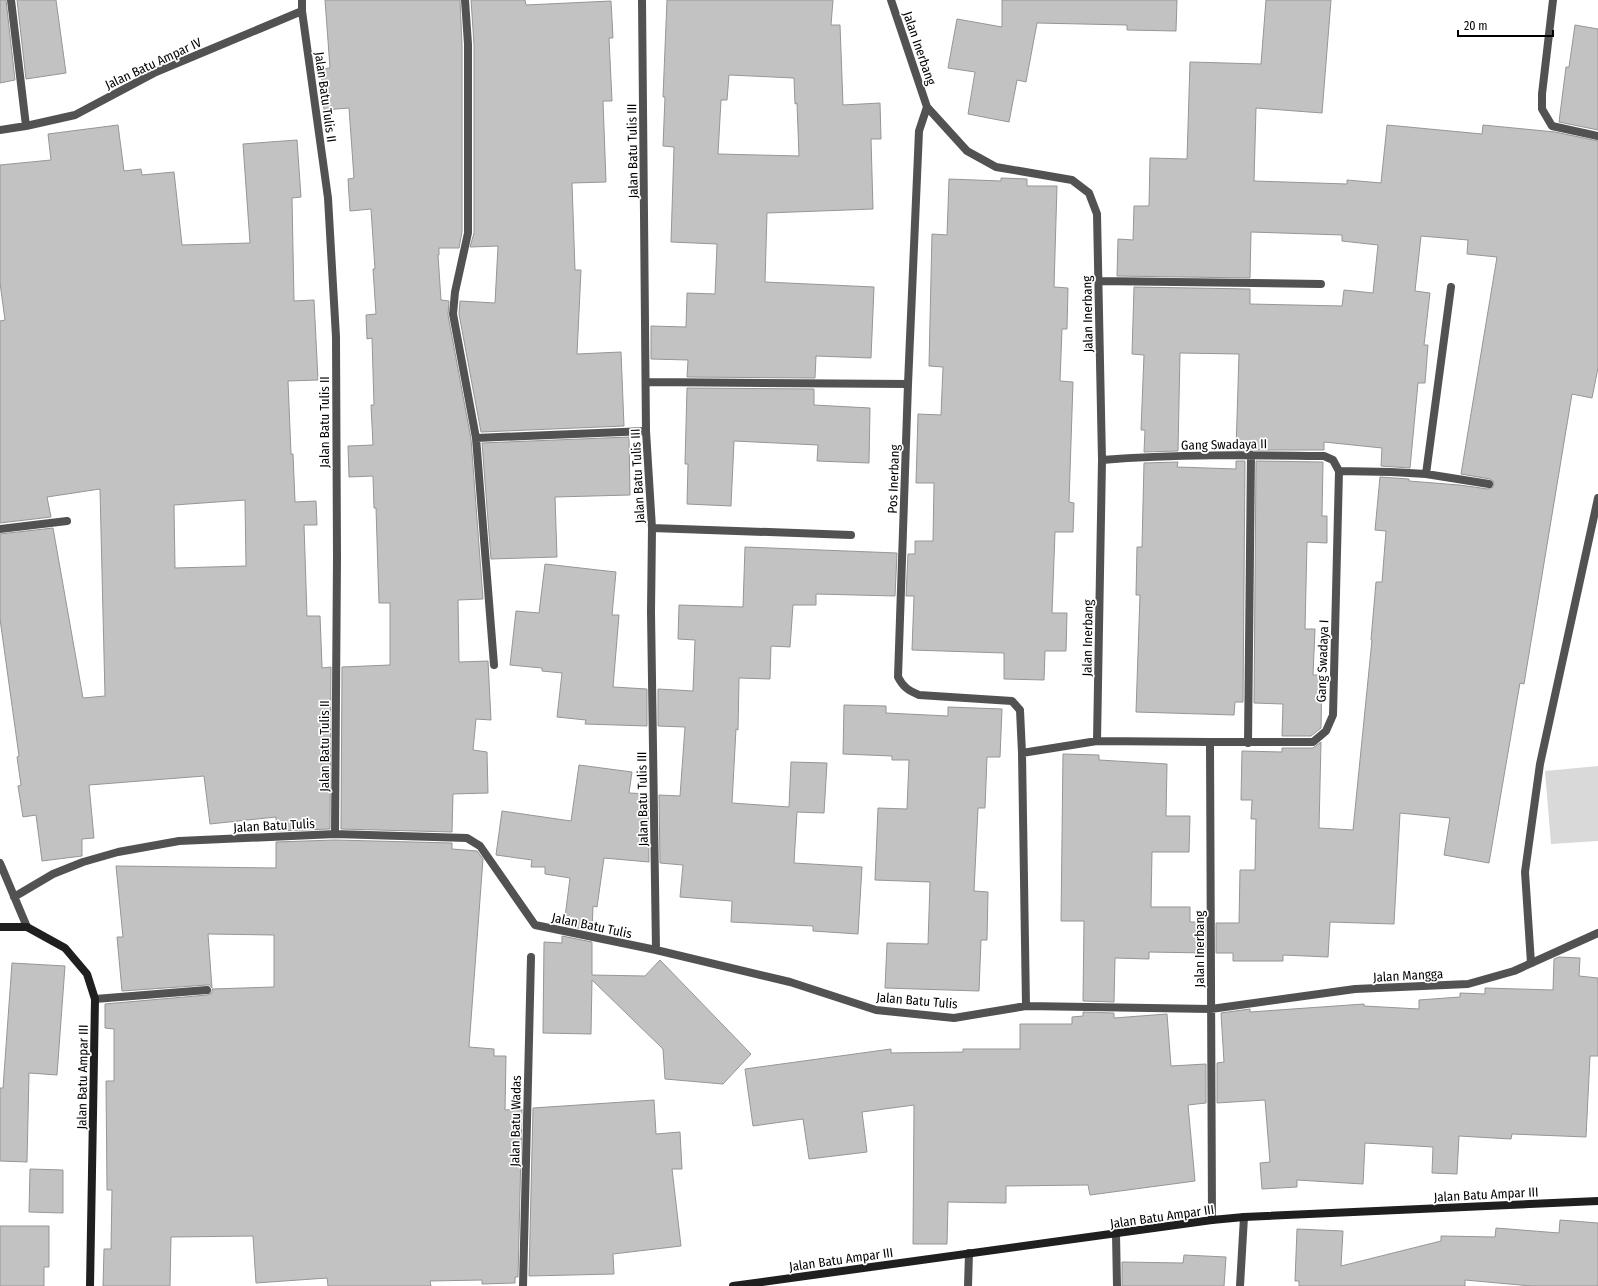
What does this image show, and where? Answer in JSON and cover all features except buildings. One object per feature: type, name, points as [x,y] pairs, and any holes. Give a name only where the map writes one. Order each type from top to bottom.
[{"type":"street","points":[[10,0],[26,126]]},
{"type":"street","points":[[302,0],[302,11]]},
{"type":"street","points":[[466,0],[468,44],[468,233],[455,292],[453,314],[476,438],[494,665]]},
{"type":"street","name":"Jalan Batu Tulis III","points":[[642,0],[646,432],[652,528],[656,950]]},
{"type":"street","name":"Jalan Inerbang","points":[[891,0],[927,107],[966,151],[996,166],[1072,180],[1089,193],[1097,214],[1102,460],[1097,741]]},
{"type":"street","points":[[1552,0],[1542,94],[1542,109],[1552,126],[1598,136]]},
{"type":"street","name":"Jalan Batu Ampar IV","points":[[0,130],[75,115],[156,72],[302,11]]},
{"type":"street","name":"Jalan Batu Tulis II","points":[[302,11],[328,198],[336,337],[337,565],[335,834]]},
{"type":"street","name":"Pos Inerbang","points":[[927,107],[919,131],[908,384],[898,677],[902,685],[910,691],[919,694],[1012,701],[1020,710],[1022,753]]},
{"type":"street","points":[[1098,281],[1321,284]]},
{"type":"street","points":[[1426,474],[1451,287]]},
{"type":"street","points":[[646,382],[908,384]]},
{"type":"street","points":[[476,438],[646,432]]},
{"type":"street","points":[[1248,743],[1252,455]]},
{"type":"street","name":"Gang Swadaya II","points":[[1102,460],[1252,455],[1324,456],[1333,460],[1339,471]]},
{"type":"street","points":[[1339,471],[1426,474],[1489,484]]},
{"type":"street","name":"Gang Swadaya I","points":[[1210,742],[1313,742],[1326,731],[1333,715],[1339,471]]},
{"type":"street","points":[[1531,963],[1525,872],[1540,764],[1598,498]]},
{"type":"street","points":[[0,529],[67,521]]},
{"type":"street","points":[[652,528],[851,535]]},
{"type":"street","points":[[1026,1006],[1022,753],[1097,741],[1210,742]]},
{"type":"street","name":"Jalan Inerbang","points":[[1210,742],[1212,1220]]},
{"type":"street","name":"Jalan Batu Tulis","points":[[14,897],[53,874],[82,862],[118,852],[179,841],[335,834],[467,838],[480,846],[534,925],[656,950],[790,982],[876,1010],[954,1018],[1026,1006],[1211,1009]]},
{"type":"street","points":[[0,863],[27,927]]},
{"type":"street","name":"Jalan Batu Ampar III","points":[[0,927],[27,927],[65,948],[87,974],[95,999],[90,1286]]},
{"type":"street","name":"Jalan Mangga","points":[[1211,1009],[1355,989],[1468,984],[1514,971],[1598,933]]},
{"type":"street","name":"Jalan Batu Wadas","points":[[523,1286],[531,957]]},
{"type":"street","points":[[95,999],[207,990]]},
{"type":"street","name":"Jalan Batu Ampar III","points":[[733,1286],[1212,1220],[1244,1217],[1598,1201]]},
{"type":"street","points":[[1240,1286],[1244,1217]]},
{"type":"street","points":[[1116,1234],[1117,1286]]},
{"type":"street","points":[[968,1286],[969,1253]]},
{"type":"shaded area","points":[[1598,766],[1598,841],[1551,844],[1545,771]]}]
